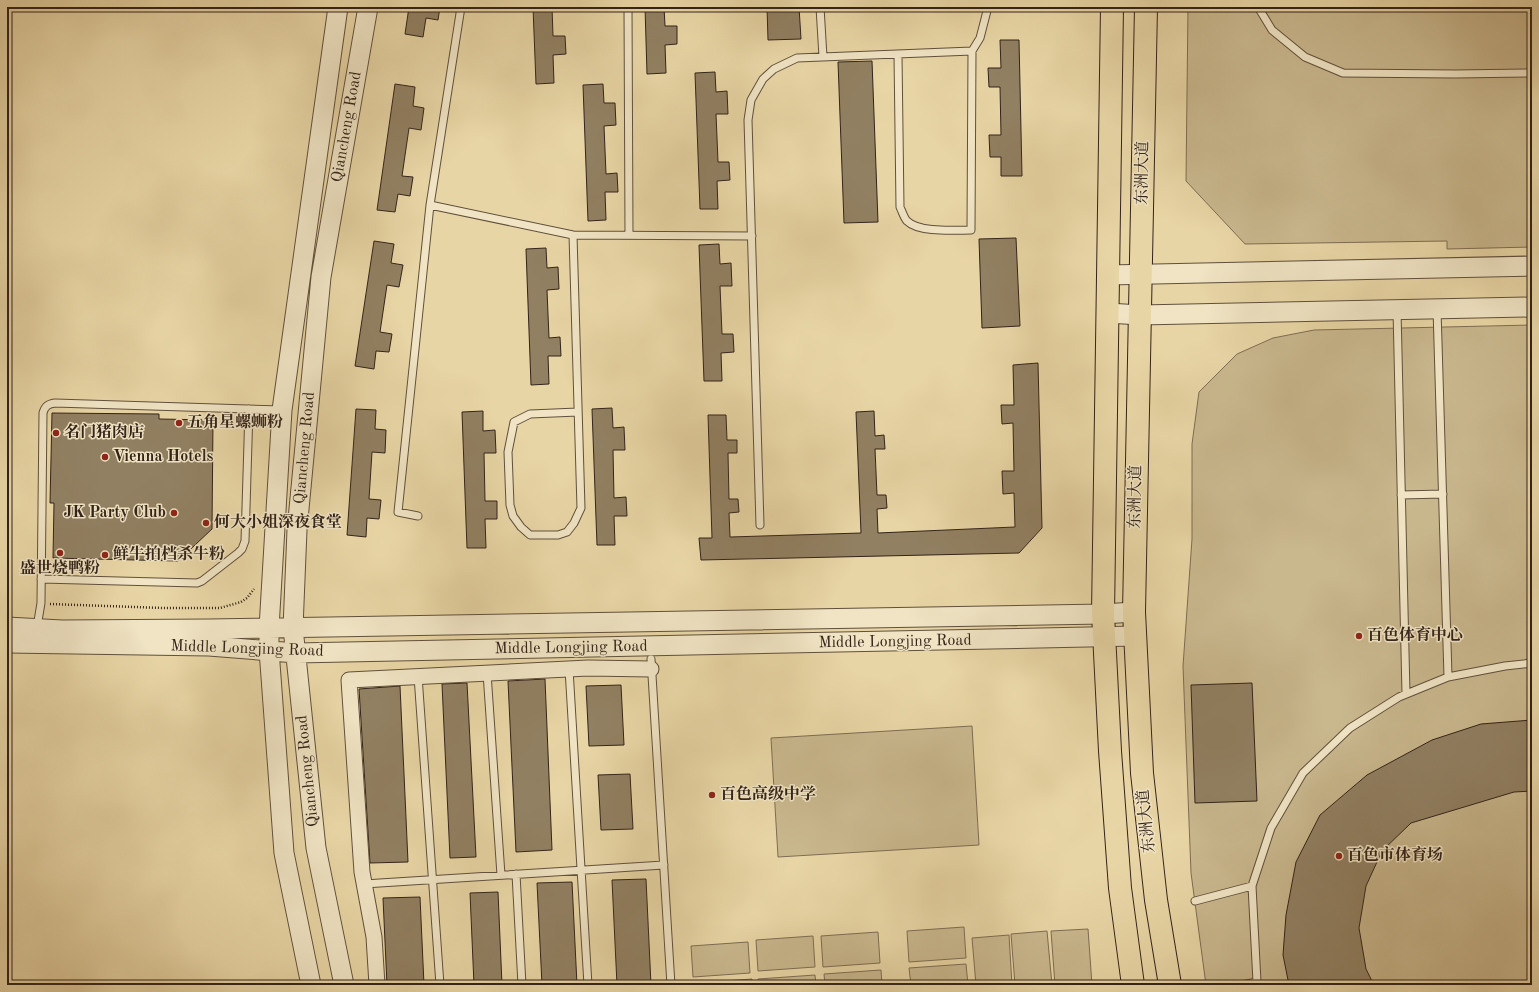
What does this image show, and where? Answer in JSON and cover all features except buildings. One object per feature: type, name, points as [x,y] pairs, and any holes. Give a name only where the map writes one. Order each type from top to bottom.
[{"type":"main road","name":"东洲大道","points":[[1112,7],[1103,614],[1110,752],[1120,888],[1133,985]]},
{"type":"main road","name":"东洲大道","points":[[1146,7],[1134,612],[1142,773],[1156,900],[1170,985]]},
{"type":"street","name":"Qiancheng Road","points":[[311,985],[284,853],[269,650],[269,628],[282,410],[338,7]]},
{"type":"street","name":"Qiancheng Road","points":[[344,985],[316,848],[293,628],[297,530],[321,277],[368,7]]},
{"type":"street","points":[[1108,275],[1532,266]]},
{"type":"street","points":[[1108,313],[1140,314],[1532,307]]},
{"type":"street","name":"Middle Longjing Road","points":[[7,627],[37,630],[293,628],[1103,614],[1134,612]]},
{"type":"street","name":"Middle Longjing Road","points":[[7,642],[209,646],[296,653],[1136,636]]},
{"type":"street","points":[[378,985],[374,937],[364,884],[349,680],[651,664]]},
{"type":"lane","points":[[418,516],[398,512],[430,205],[461,7]]},
{"type":"lane","points":[[628,7],[629,235]]},
{"type":"lane","points":[[820,7],[823,57]]},
{"type":"lane","points":[[898,55],[900,207],[907,221],[918,227],[971,230],[972,51],[980,38],[988,7]]},
{"type":"lane","points":[[1258,7],[1272,30],[1305,57],[1343,73],[1532,73]]},
{"type":"lane","points":[[760,525],[748,120],[751,100],[763,79],[774,68],[797,58],[972,51]]},
{"type":"lane","points":[[430,205],[573,235],[752,236]]},
{"type":"lane","points":[[573,235],[581,508],[574,523],[567,532],[558,535],[530,535],[521,528],[513,516],[510,505],[508,452],[514,422],[530,414],[578,412]]},
{"type":"lane","points":[[1437,308],[1448,677]]},
{"type":"lane","points":[[1397,309],[1406,694]]},
{"type":"lane","points":[[37,630],[41,603],[43,413],[45,407],[56,402],[282,410]]},
{"type":"lane","points":[[41,579],[197,583],[238,553],[242,549],[245,541],[249,409]]},
{"type":"lane","points":[[1401,495],[1443,494]]},
{"type":"lane","points":[[1241,985],[1258,983],[1252,886],[1271,828],[1303,773],[1350,728],[1399,697],[1448,677],[1505,666],[1532,663]]},
{"type":"lane","points":[[651,664],[671,985]]},
{"type":"lane","points":[[569,669],[588,985]]},
{"type":"lane","points":[[487,673],[501,875]]},
{"type":"lane","points":[[418,676],[440,985]]},
{"type":"lane","points":[[364,884],[664,865]]},
{"type":"lane","points":[[516,874],[522,985]]},
{"type":"lane","points":[[1195,901],[1252,886]]},
{"type":"path","points":[[41,603],[163,608],[220,608],[241,602],[247,598],[255,587]]},
{"type":"shaded area","points":[[1188,7],[1532,7],[1532,247],[1447,249],[1447,241],[1245,244],[1186,181]]},
{"type":"shaded area","name":"百色体育中心","points":[[1532,325],[1532,985],[1206,985],[1191,873],[1183,666],[1192,539],[1192,444],[1199,392],[1237,354],[1273,338],[1314,330]]},
{"type":"shaded area","points":[[972,726],[979,845],[778,857],[771,738]]},
{"type":"shaded area","points":[[964,927],[966,958],[909,962],[907,931]]},
{"type":"shaded area","points":[[1088,929],[1092,985],[1055,985],[1051,931]]},
{"type":"shaded area","points":[[1047,931],[1052,985],[1015,985],[1011,934]]},
{"type":"shaded area","points":[[878,932],[880,963],[823,967],[821,936]]},
{"type":"shaded area","points":[[1009,935],[1012,985],[976,985],[972,938]]},
{"type":"shaded area","points":[[813,936],[815,967],[758,971],[756,940]]},
{"type":"shaded area","points":[[748,942],[750,973],[693,977],[691,946]]},
{"type":"shaded area","points":[[966,964],[968,985],[911,985],[909,968]]},
{"type":"shaded area","points":[[881,970],[882,985],[825,985],[824,974]]},
{"type":"shaded area","points":[[815,975],[816,985],[758,985],[758,979]]},
{"type":"shaded area","points":[[752,979],[752,985],[695,985],[695,983]]},
{"type":"place","name":"五角星螺蛳粉","points":[[179,423]]},
{"type":"place","name":"名门猪肉店","points":[[56,433]]},
{"type":"place","name":"Vienna Hotels","points":[[105,457]]},
{"type":"place","name":"JK Party Club","points":[[174,513]]},
{"type":"place","name":"何大小姐深夜食堂","points":[[206,523]]},
{"type":"place","name":"盛世烧鸭粉","points":[[60,553]]},
{"type":"place","name":"鲜牛拍档杀牛粉","points":[[105,555]]},
{"type":"place","name":"百色体育中心","points":[[1359,636]]},
{"type":"place","name":"百色高级中学","points":[[712,795]]},
{"type":"place","name":"百色市体育场","points":[[1339,856]]}]
